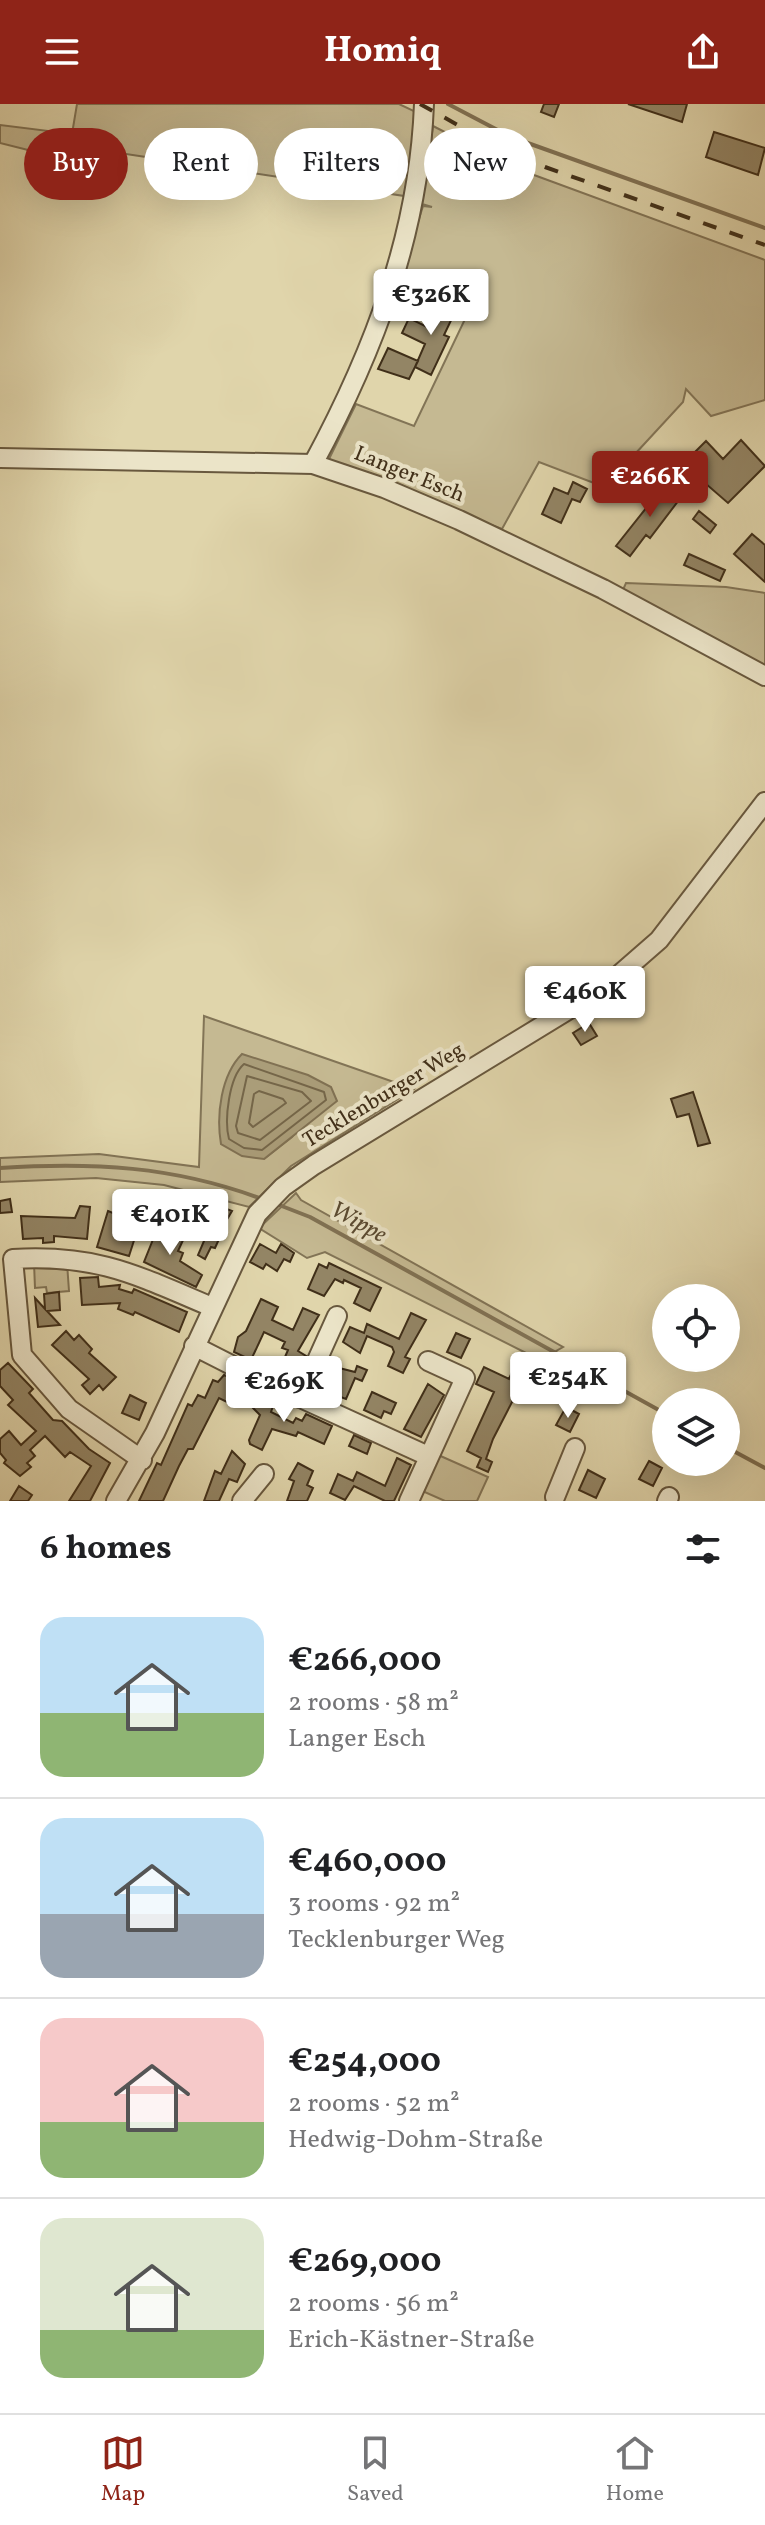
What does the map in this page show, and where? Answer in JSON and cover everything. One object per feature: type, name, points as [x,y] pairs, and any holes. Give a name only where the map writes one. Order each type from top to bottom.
[{"type":"street","points":[[313,464],[374,341],[414,208],[424,104]]},
{"type":"street","name":"Langer Esch","points":[[0,458],[313,464],[384,488],[459,520],[603,589],[765,676]]},
{"type":"street","name":"Tecklenburger Weg","points":[[116,1501],[142,1460],[257,1214],[283,1187],[604,988],[659,940],[765,802]]},
{"type":"street","points":[[142,1460],[69,1409],[22,1355],[13,1259],[54,1257],[97,1262],[212,1307]]},
{"type":"street","points":[[300,1398],[337,1316]]},
{"type":"street","points":[[194,1346],[428,1456]]},
{"type":"street","points":[[409,1501],[465,1378],[428,1361]]},
{"type":"street","points":[[557,1500],[575,1448]]},
{"type":"street","points":[[242,1501],[264,1474]]},
{"type":"shaded area","points":[[77,104],[399,104],[416,112],[411,197],[408,197],[408,128],[274,128],[274,176],[258,174],[258,128],[144,128],[144,157],[128,154],[128,128],[73,128]]},
{"type":"shaded area","points":[[0,125],[24,128],[24,149],[0,143]]},
{"type":"shaded area","points":[[536,176],[765,260],[765,400],[711,416],[686,389],[683,402],[635,454],[663,476],[649,493],[607,488],[539,462],[502,529],[327,463],[356,404],[414,426],[467,315],[399,284],[423,206],[432,207],[422,204],[424,190],[424,200],[536,200]]},
{"type":"shaded area","points":[[626,583],[726,587],[765,593],[765,668],[622,592]]},
{"type":"shaded area","points":[[204,1016],[414,1089],[291,1166],[249,1207],[164,1185],[96,1178],[0,1182],[0,1158],[99,1154],[199,1167]],"holes":[[[331,1087],[292,1137],[264,1159]]]},
{"type":"shaded area","points":[[296,1193],[301,1200],[563,1347],[540,1360],[325,1252],[307,1258],[259,1228]]},
{"type":"shaded area","points":[[34,1263],[67,1263],[69,1291],[47,1293],[46,1287],[35,1288]]},
{"type":"shaded area","points":[[436,1454],[488,1477],[477,1501],[445,1501],[420,1490]]},
{"type":"water","points":[[242,1054],[308,1075],[331,1087],[337,1101],[264,1159],[242,1156],[221,1144],[219,1121],[222,1096],[229,1073]]},
{"type":"building","points":[[544,104],[559,104],[554,117],[541,112]]},
{"type":"building","points":[[628,104],[687,104],[682,122]]},
{"type":"building","points":[[714,132],[765,148],[758,175],[706,157]]},
{"type":"building","points":[[438,304],[455,312],[444,335],[449,337],[431,375],[415,367],[425,344],[402,333],[409,318],[427,327]]},
{"type":"building","points":[[388,348],[418,361],[409,379],[378,369]]},
{"type":"building","points":[[741,440],[765,466],[728,503],[683,464],[706,441],[723,459]]},
{"type":"building","points":[[573,482],[587,489],[580,502],[572,499],[561,523],[542,514],[554,488],[568,494]]},
{"type":"building","points":[[666,483],[682,496],[650,538],[646,535],[630,556],[616,546]]},
{"type":"building","points":[[699,511],[716,525],[710,533],[693,519]]},
{"type":"building","points":[[752,534],[765,545],[765,582],[734,554]]},
{"type":"building","points":[[689,554],[725,570],[720,581],[684,565]]},
{"type":"building","points":[[589,1023],[597,1036],[581,1045],[573,1033]]},
{"type":"building","points":[[693,1092],[710,1143],[698,1146],[689,1114],[677,1117],[671,1099]]},
{"type":"building","points":[[10,1199],[12,1212],[0,1213],[0,1201]]},
{"type":"building","points":[[211,1203],[232,1211],[216,1238],[219,1239],[215,1248],[211,1247],[205,1259],[198,1255],[207,1234],[197,1230]]},
{"type":"building","points":[[80,1206],[90,1207],[87,1239],[54,1236],[54,1242],[43,1243],[43,1238],[23,1239],[21,1216],[75,1218]]},
{"type":"building","points":[[108,1211],[118,1215],[116,1221],[138,1228],[129,1256],[97,1247]]},
{"type":"building","points":[[158,1227],[184,1238],[178,1251],[183,1253],[180,1261],[202,1275],[196,1287],[144,1262]]},
{"type":"building","points":[[260,1244],[276,1253],[281,1244],[294,1253],[290,1262],[284,1259],[277,1271],[266,1264],[263,1269],[250,1262]]},
{"type":"building","points":[[329,1263],[381,1288],[370,1311],[354,1303],[361,1288],[344,1280],[343,1283],[335,1279],[324,1296],[308,1289],[319,1264],[327,1268]]},
{"type":"building","points":[[98,1277],[99,1287],[120,1285],[119,1289],[132,1293],[134,1289],[187,1312],[179,1332],[135,1312],[133,1315],[118,1309],[120,1303],[82,1305],[80,1278]]},
{"type":"building","points":[[59,1292],[60,1310],[47,1311],[60,1325],[38,1327],[35,1298],[45,1309],[44,1294]]},
{"type":"building","points":[[261,1299],[278,1307],[272,1320],[293,1330],[303,1308],[319,1315],[298,1351],[306,1356],[299,1371],[282,1364],[288,1350],[282,1348],[285,1342],[264,1332],[251,1360],[234,1352],[238,1337],[246,1331]]},
{"type":"building","points":[[411,1313],[426,1320],[405,1357],[410,1359],[403,1373],[388,1366],[394,1352],[392,1347],[367,1336],[360,1353],[343,1342],[350,1327],[364,1333],[367,1324],[399,1339]]},
{"type":"building","points":[[66,1331],[74,1340],[79,1335],[92,1349],[89,1353],[116,1377],[103,1390],[99,1385],[90,1394],[82,1385],[89,1379],[52,1345]]},
{"type":"building","points":[[456,1333],[470,1339],[461,1358],[447,1352]]},
{"type":"building","points":[[8,1363],[33,1389],[29,1393],[53,1420],[62,1421],[89,1449],[110,1463],[90,1501],[69,1501],[91,1466],[70,1452],[65,1457],[45,1436],[30,1450],[35,1456],[27,1463],[31,1467],[20,1476],[4,1463],[6,1460],[0,1453],[0,1439],[9,1431],[21,1445],[36,1431],[8,1405],[13,1400],[0,1386],[0,1370]]},
{"type":"building","points":[[516,1363],[529,1369],[493,1439],[486,1459],[492,1462],[488,1472],[477,1467],[481,1458],[467,1451],[494,1392],[476,1384],[484,1367],[509,1379]]},
{"type":"building","points":[[357,1366],[367,1370],[362,1381],[355,1378],[346,1399],[338,1396],[336,1401],[326,1396],[339,1368],[355,1372]]},
{"type":"building","points":[[224,1375],[241,1383],[231,1404],[219,1398],[193,1449],[188,1449],[163,1501],[139,1501],[157,1463],[161,1465],[188,1404],[192,1406],[198,1395],[205,1398],[213,1380],[218,1382]]},
{"type":"building","points":[[428,1384],[444,1395],[421,1437],[404,1429]]},
{"type":"building","points":[[260,1392],[275,1400],[271,1412],[293,1423],[296,1418],[302,1421],[306,1414],[332,1426],[324,1444],[298,1432],[296,1436],[272,1429],[262,1450],[250,1444],[260,1415],[253,1408]]},
{"type":"building","points":[[372,1392],[396,1403],[391,1414],[384,1411],[381,1418],[364,1410]]},
{"type":"building","points":[[130,1395],[146,1403],[139,1420],[122,1413]]},
{"type":"building","points":[[566,1407],[579,1414],[570,1432],[556,1425]]},
{"type":"building","points":[[354,1435],[371,1443],[367,1454],[349,1446]]},
{"type":"building","points":[[232,1451],[245,1464],[237,1482],[229,1479],[219,1501],[204,1501],[215,1471],[221,1474]]},
{"type":"building","points":[[397,1458],[411,1465],[394,1501],[385,1501],[354,1486],[345,1500],[330,1493],[338,1474],[353,1481],[357,1472],[385,1486]]},
{"type":"building","points":[[649,1461],[652,1463],[652,1476],[658,1476],[653,1486],[639,1479]]},
{"type":"building","points":[[298,1463],[313,1471],[307,1485],[313,1488],[307,1501],[287,1501],[294,1481],[289,1479]]},
{"type":"building","points":[[588,1470],[605,1479],[596,1498],[579,1490]]},
{"type":"building","points":[[19,1486],[32,1495],[28,1501],[10,1501]]},
{"type":"waterway","points":[[448,104],[511,137],[765,228]]},
{"type":"waterway","name":"Wippe","points":[[0,1168],[100,1166],[132,1169],[197,1179],[262,1199]]},
{"type":"waterway","name":"Wippe","points":[[274,1203],[310,1217],[652,1406]]},
{"type":"waterway","name":"Wippe","points":[[740,1455],[765,1468]]},
{"type":"railway","points":[[420,104],[501,149],[545,167],[765,245]]}]
